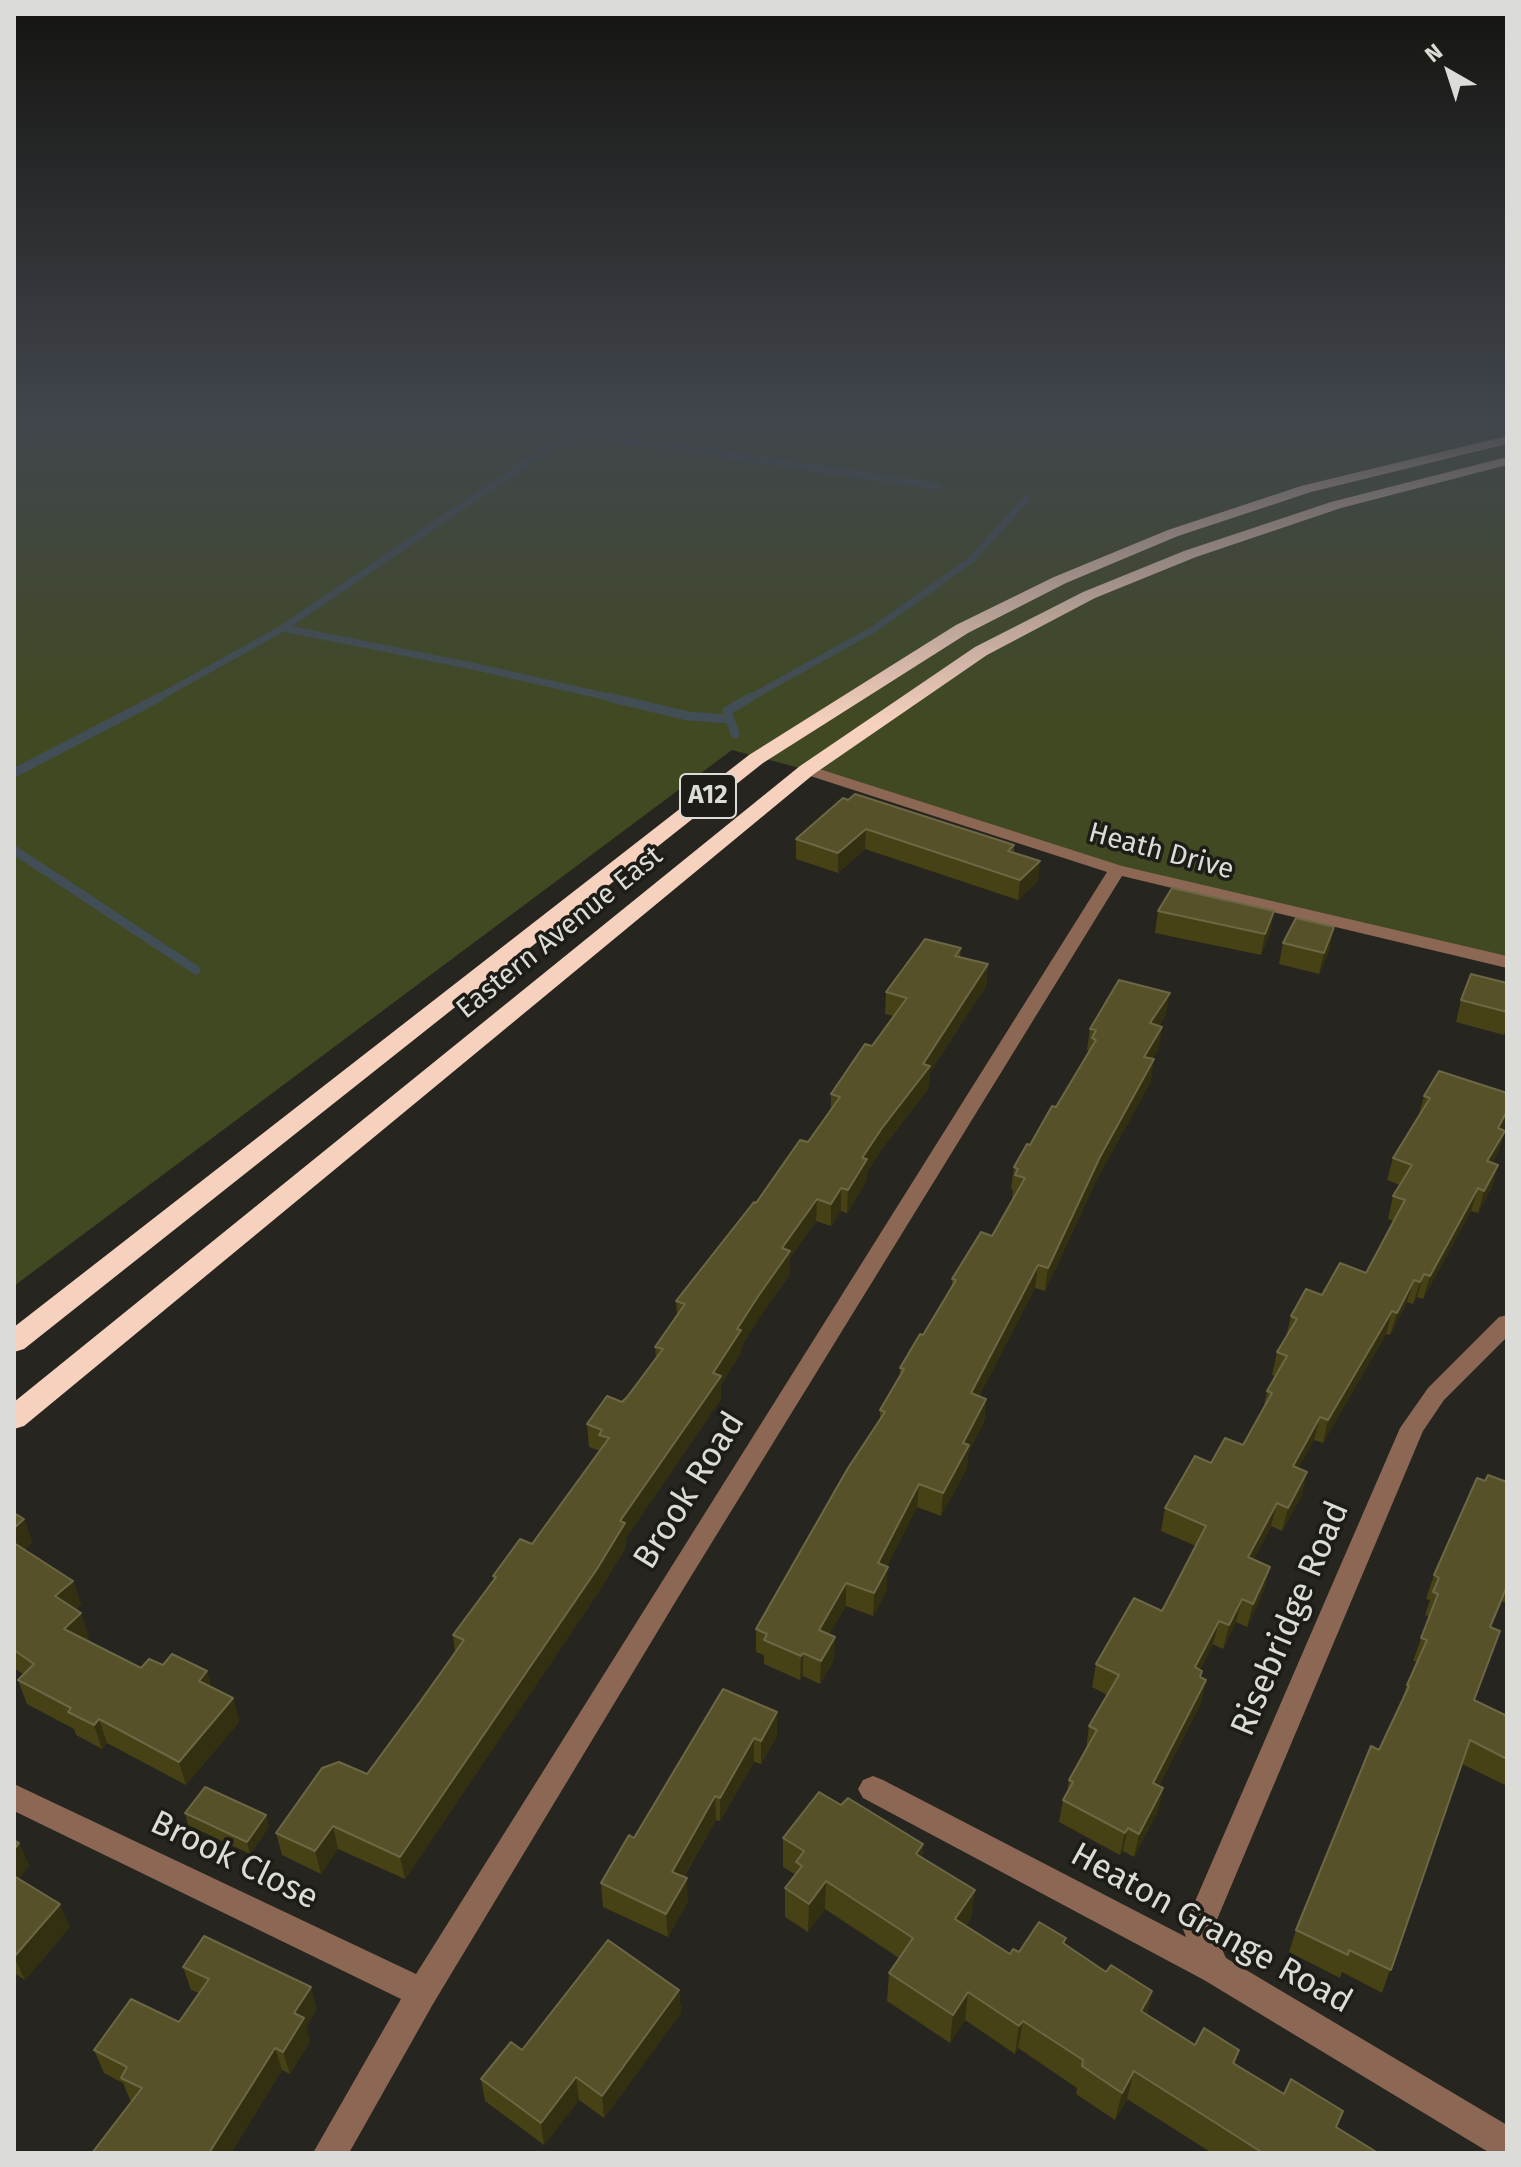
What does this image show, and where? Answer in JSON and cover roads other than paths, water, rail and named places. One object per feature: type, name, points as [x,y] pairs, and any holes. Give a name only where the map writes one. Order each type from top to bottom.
[{"type":"highway","name":"Eastern Avenue East","points":[[14,1342],[756,759],[962,629],[1060,580],[1209,521]]},
{"type":"highway","name":"Eastern Avenue East","points":[[14,1418],[807,770],[981,651],[1089,595],[1190,554],[1288,521]]},
{"type":"street","name":"Heath Drive","points":[[807,770],[1117,870],[1507,962]]},
{"type":"street","name":"Brook Road","points":[[330,2153],[422,1993],[665,1596],[1117,870]]},
{"type":"street","name":"Risebridge Road","points":[[1215,1969],[1198,1929],[1412,1428],[1436,1394],[1507,1323]]},
{"type":"street","name":"Heaton Grange Road","points":[[873,1789],[1215,1969],[1507,2144]]},
{"type":"street","name":"Brook Close","points":[[14,1797],[422,1993]]},
{"type":"waterway","points":[[283,628],[440,521]]},
{"type":"waterway","points":[[748,699],[874,629],[971,560],[1006,521]]},
{"type":"waterway","points":[[156,699],[283,628]]},
{"type":"waterway","points":[[283,628],[617,699]]},
{"type":"waterway","points":[[14,773],[160,697]]},
{"type":"waterway","points":[[608,697],[688,716],[729,719]]},
{"type":"waterway","points":[[735,734],[727,711],[751,697]]},
{"type":"waterway","points":[[14,850],[196,970]]}]
